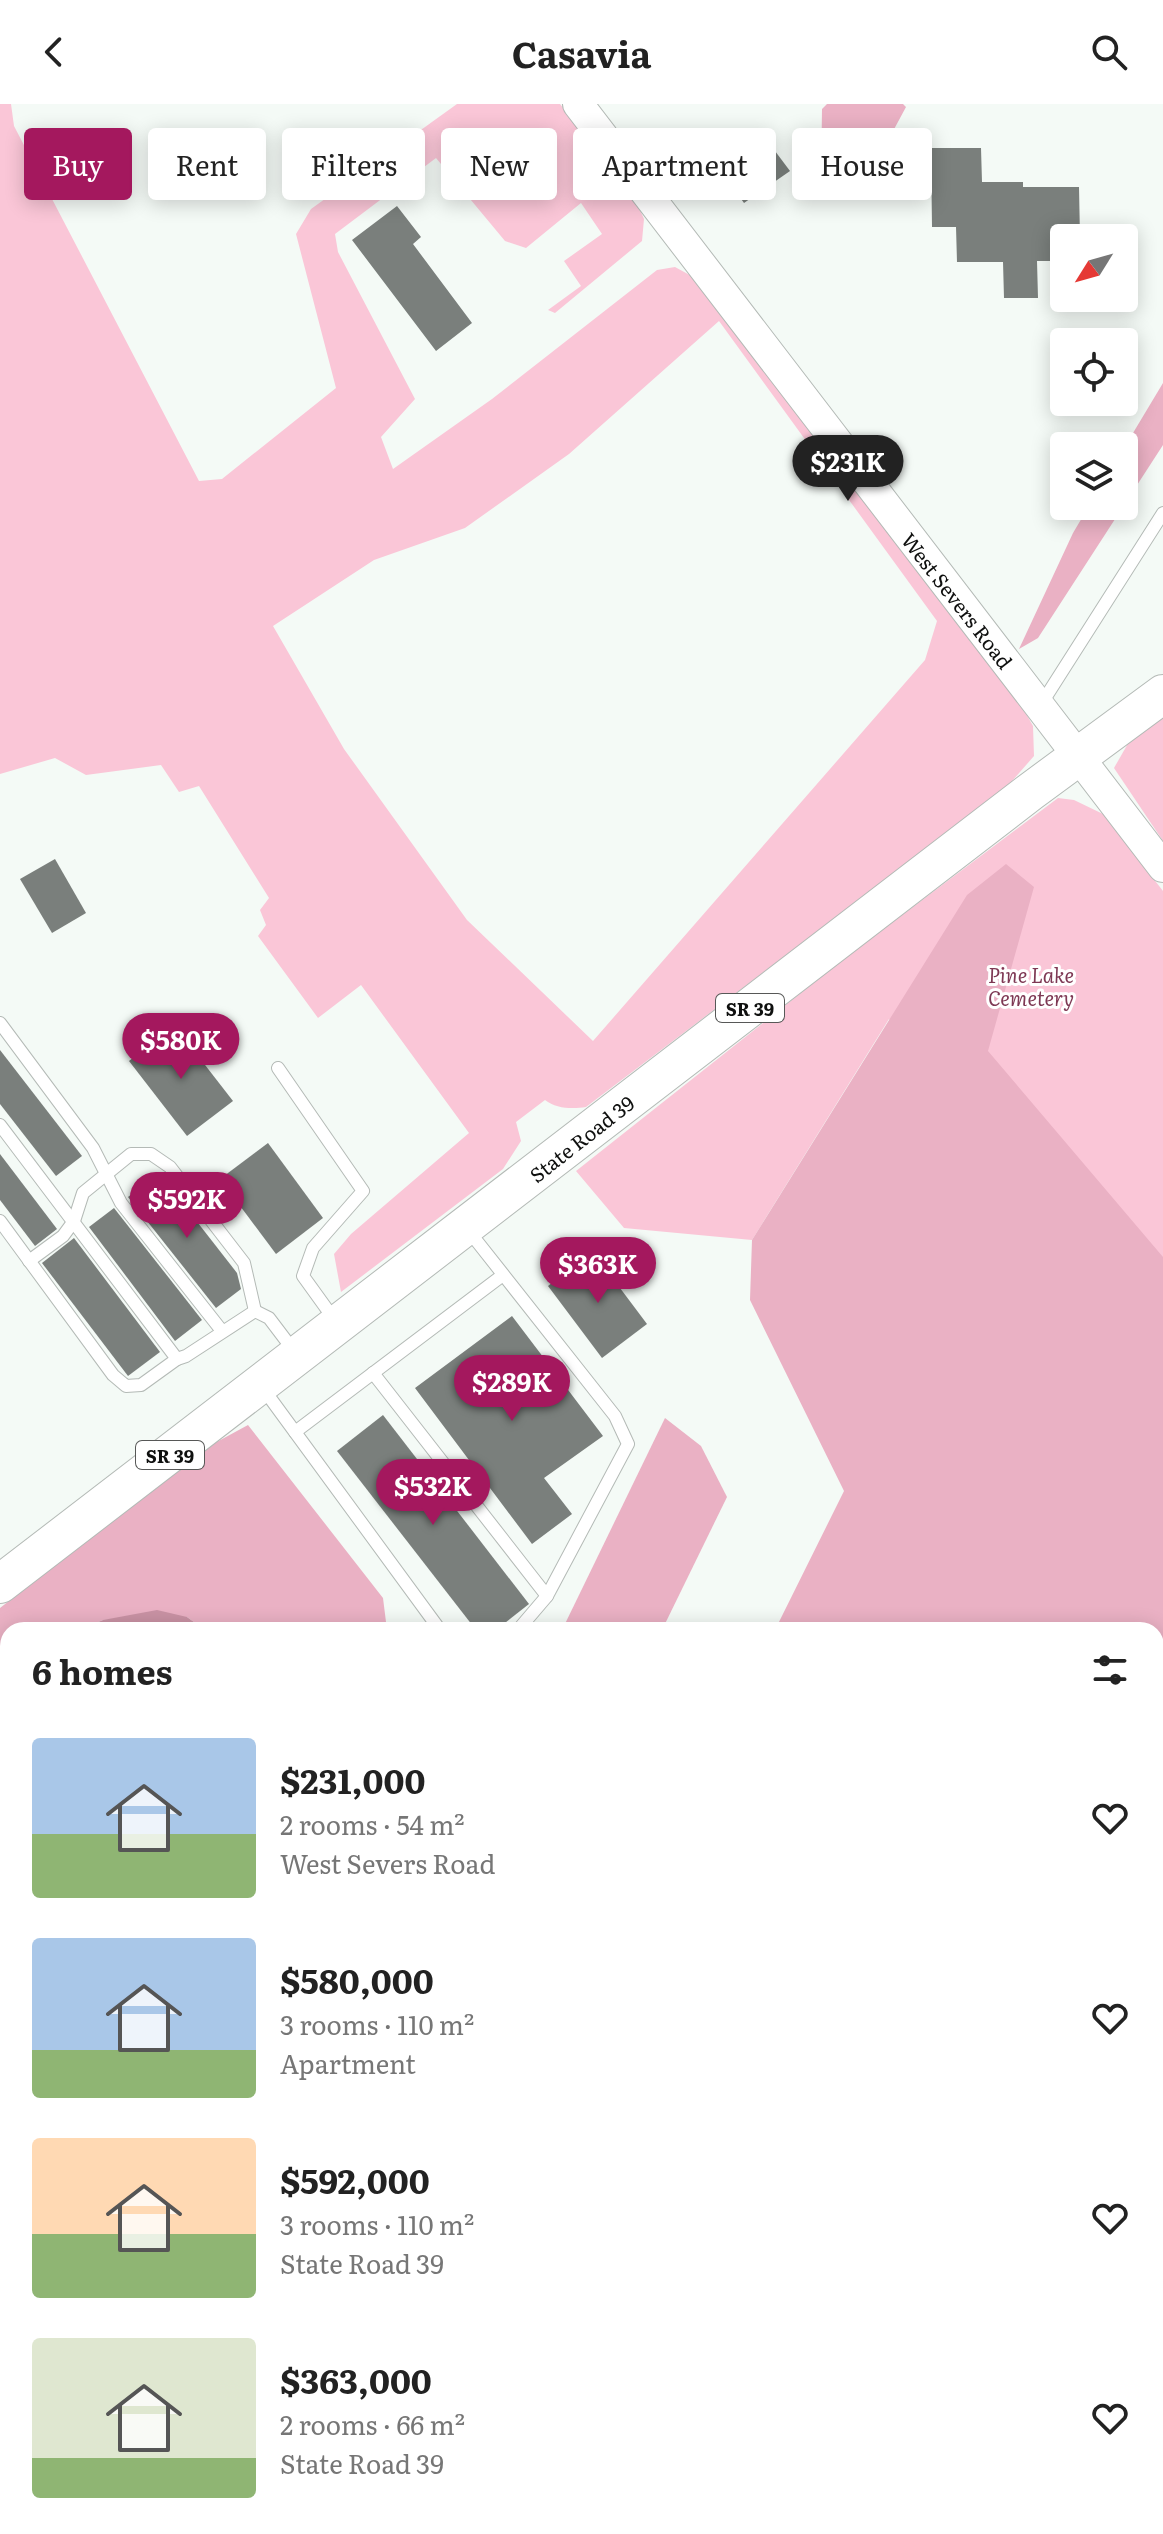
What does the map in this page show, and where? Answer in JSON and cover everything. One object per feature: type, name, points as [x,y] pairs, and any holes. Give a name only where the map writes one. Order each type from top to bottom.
[{"type":"main road","name":"State Road 39","points":[[0,1584],[1163,694]]},
{"type":"street","name":"West Severs Road","points":[[578,104],[1163,867]]},
{"type":"lane","points":[[1040,706],[1163,513]]},
{"type":"lane","points":[[0,1023],[93,1148],[121,1203],[222,1331]]},
{"type":"lane","points":[[278,1068],[363,1191],[313,1248],[303,1276],[339,1325]]},
{"type":"lane","points":[[0,1125],[177,1359]]},
{"type":"lane","points":[[29,1261],[63,1236],[74,1221],[83,1193],[131,1154],[151,1154],[170,1167],[244,1263],[255,1311]]},
{"type":"lane","points":[[0,1221],[113,1375],[126,1386],[141,1385],[255,1311]]},
{"type":"lane","points":[[466,1227],[615,1416],[628,1444],[547,1596],[525,1622]]},
{"type":"lane","points":[[295,1432],[503,1275]]},
{"type":"lane","points":[[255,1311],[269,1318],[298,1357]]},
{"type":"lane","points":[[373,1373],[547,1596]]},
{"type":"lane","points":[[261,1385],[434,1622]]},
{"type":"green space","points":[[0,104],[11,104],[14,126],[24,145],[24,200],[53,200],[199,481],[222,479],[336,388],[296,234],[311,209],[324,200],[380,200],[335,234],[338,252],[415,399],[381,437],[393,469],[492,399],[657,270],[675,267],[697,279],[1016,696],[1033,726],[1034,756],[1006,788],[586,1107],[565,1108],[545,1100],[516,1122],[521,1141],[503,1169],[341,1292],[334,1254],[351,1234],[469,1133],[361,985],[318,1018],[258,936],[266,925],[260,910],[269,898],[199,786],[179,792],[161,765],[86,775],[55,758],[0,774]],"holes":[[[719,321],[937,621],[925,660],[593,1041],[467,920],[344,749],[273,626],[374,560],[465,528],[569,454]]]},
{"type":"green space","points":[[457,104],[560,104],[579,128],[573,128],[573,200],[634,200],[644,219],[642,241],[555,313],[548,310],[581,286],[564,261],[602,234],[581,203],[526,248],[505,241],[471,200],[557,200],[557,128],[441,128],[441,164],[436,158],[425,166],[424,128]]},
{"type":"green space","points":[[1163,715],[1163,841],[1114,768],[1130,740]]},
{"type":"green space","name":"Pine Lake Cemetery","points":[[1058,798],[1074,800],[1103,814],[1163,891],[1163,1371],[889,1019],[752,1240],[624,1228],[576,1171],[845,958]]},
{"type":"shaded area","points":[[827,104],[903,104],[906,107],[895,128],[822,128],[822,109]]},
{"type":"shaded area","points":[[1163,383],[1163,445],[1138,483],[1138,432],[1134,432]]},
{"type":"shaded area","points":[[1081,520],[1114,520],[1038,638],[1019,649]]},
{"type":"shaded area","points":[[1006,864],[1034,887],[988,1051],[1163,1257],[1163,1622],[779,1622],[844,1491],[750,1300],[752,1240],[967,895]]},
{"type":"shaded area","points":[[665,1418],[701,1446],[727,1497],[666,1622],[566,1622]]},
{"type":"shaded area","points":[[248,1425],[383,1598],[386,1622],[194,1622],[187,1617],[98,1622],[0,1622],[0,1608],[202,1450]]},
{"type":"shaded area","points":[[157,1610],[187,1617],[194,1622],[98,1622]]},
{"type":"building","points":[[932,148],[981,148],[982,182],[1023,182],[1023,187],[1079,187],[1080,224],[1050,224],[1050,261],[1037,261],[1038,298],[1004,298],[1003,262],[957,262],[956,227],[932,227]]},
{"type":"building","points":[[776,152],[790,171],[776,181]]},
{"type":"building","points":[[397,206],[421,237],[413,244],[472,323],[436,351],[352,240]]},
{"type":"building","points":[[55,859],[86,913],[52,933],[20,879]]},
{"type":"building","points":[[174,1025],[233,1101],[187,1136],[129,1061]]},
{"type":"building","points":[[0,1050],[82,1156],[56,1176],[0,1104]]},
{"type":"building","points":[[268,1143],[323,1218],[276,1254],[220,1179]]},
{"type":"building","points":[[0,1154],[57,1229],[35,1246],[0,1200]]},
{"type":"building","points":[[159,1173],[237,1273],[241,1289],[216,1308],[128,1197]]},
{"type":"building","points":[[114,1208],[202,1320],[175,1341],[89,1227]]},
{"type":"building","points":[[74,1238],[160,1352],[128,1376],[42,1263]]},
{"type":"building","points":[[593,1252],[647,1324],[602,1358],[548,1286]]},
{"type":"building","points":[[512,1316],[603,1436],[544,1478],[572,1514],[532,1544],[415,1388]]},
{"type":"building","points":[[383,1415],[529,1604],[506,1622],[470,1622],[337,1451]]}]
